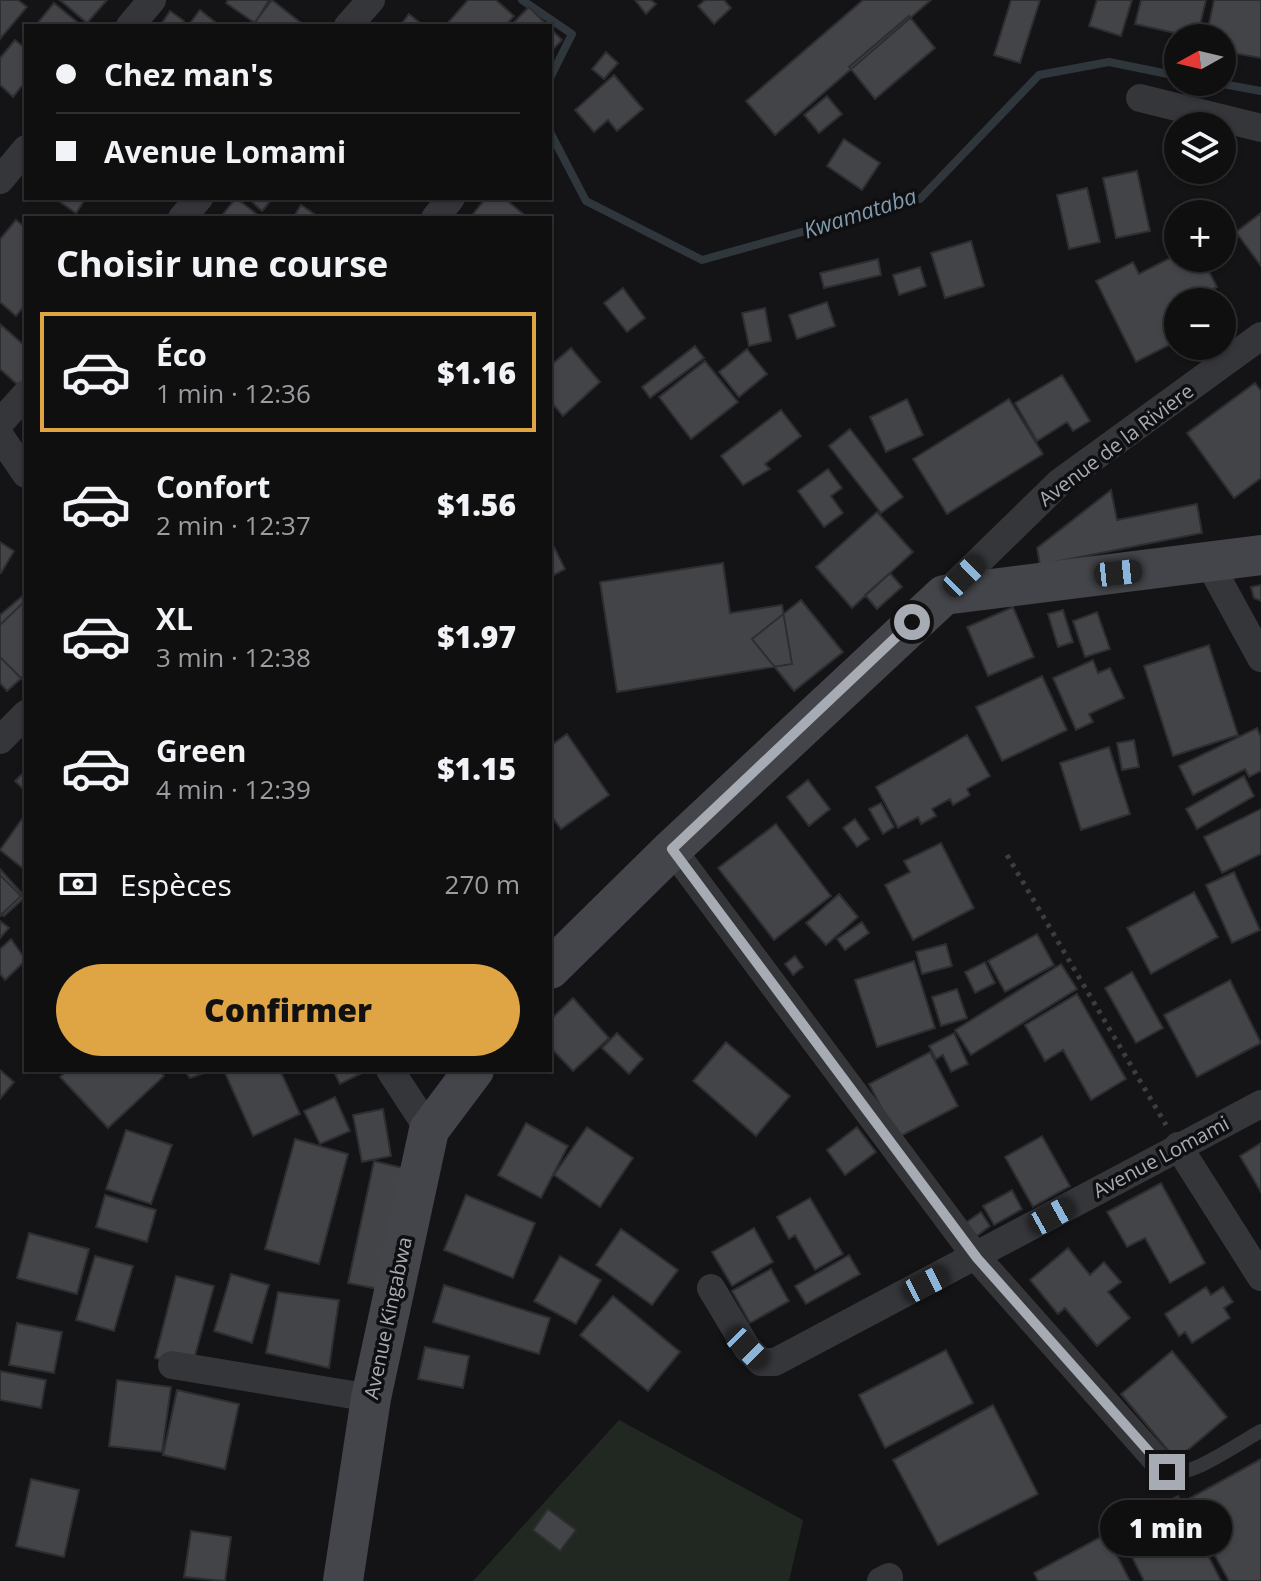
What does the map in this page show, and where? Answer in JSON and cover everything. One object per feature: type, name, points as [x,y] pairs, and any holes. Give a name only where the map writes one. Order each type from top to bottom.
[{"type":"street","points":[[132,24],[152,0]]},
{"type":"street","points":[[350,24],[371,0]]},
{"type":"street","points":[[1140,98],[1261,128]]},
{"type":"street","points":[[0,180],[24,151]]},
{"type":"street","points":[[184,216],[197,200]]},
{"type":"street","points":[[437,216],[449,200]]},
{"type":"street","name":"Avenue de la Riviere","points":[[944,595],[1060,482],[1261,336]]},
{"type":"street","points":[[0,423],[24,396]]},
{"type":"street","points":[[0,436],[24,471]]},
{"type":"street","points":[[553,956],[944,595],[1261,555]]},
{"type":"street","points":[[1209,563],[1261,658]]},
{"type":"street","points":[[0,740],[24,716]]},
{"type":"street","points":[[672,849],[977,1258],[1167,1472]]},
{"type":"street","points":[[391,1072],[429,1130]]},
{"type":"street","name":"Avenue Kingabwa","points":[[343,1581],[371,1398],[429,1130],[472,1072]]},
{"type":"street","name":"Avenue Lomami","points":[[711,1288],[747,1348],[761,1362],[775,1362],[977,1258],[1178,1146],[1261,1104]]},
{"type":"street","points":[[1178,1146],[1261,1277]]},
{"type":"street","points":[[172,1365],[371,1398]]},
{"type":"lane","points":[[1167,1472],[1182,1474],[1261,1431]]},
{"type":"path","points":[[1007,855],[1178,1146]]},
{"type":"shaded area","points":[[619,1420],[803,1520],[789,1581],[473,1581]]},
{"type":"building","points":[[0,0],[18,0],[27,7],[0,39]]},
{"type":"building","points":[[60,0],[107,0],[87,23]]},
{"type":"building","points":[[228,0],[269,0],[255,23],[226,3]]},
{"type":"building","points":[[272,0],[302,24],[254,24]]},
{"type":"building","points":[[468,0],[496,0],[514,16],[507,24],[447,24]]},
{"type":"building","points":[[635,0],[651,0],[656,4],[646,14]]},
{"type":"building","points":[[705,0],[724,0],[731,8],[714,24],[698,6]]},
{"type":"building","points":[[863,0],[931,0],[775,135],[746,101]]},
{"type":"building","points":[[1011,0],[1040,0],[1020,63],[994,55]]},
{"type":"building","points":[[1097,0],[1132,0],[1121,36],[1089,26]]},
{"type":"building","points":[[1141,0],[1206,0],[1200,24],[1164,24],[1164,31],[1135,24]]},
{"type":"building","points":[[1214,0],[1261,0],[1261,58],[1236,54],[1236,24],[1209,24]]},
{"type":"building","points":[[54,3],[80,24],[37,24]]},
{"type":"building","points":[[529,7],[546,24],[514,24]]},
{"type":"building","points":[[200,10],[215,22],[214,24],[190,24]]},
{"type":"building","points":[[170,11],[184,21],[182,24],[161,24]]},
{"type":"building","points":[[409,14],[422,24],[402,24]]},
{"type":"building","points":[[909,16],[935,48],[875,99],[849,67]]},
{"type":"building","points":[[552,30],[562,40],[552,50]]},
{"type":"building","points":[[15,40],[24,47],[24,83],[13,97],[0,85],[0,58]]},
{"type":"building","points":[[606,52],[618,63],[604,79],[592,69]]},
{"type":"building","points":[[614,75],[643,109],[617,131],[608,120],[594,132],[575,110]]},
{"type":"building","points":[[827,96],[842,114],[819,133],[804,115]]},
{"type":"building","points":[[844,139],[880,163],[862,190],[827,166]]},
{"type":"building","points":[[1137,171],[1150,231],[1116,238],[1103,178]]},
{"type":"building","points":[[1087,188],[1100,242],[1069,249],[1057,195]]},
{"type":"building","points":[[62,200],[85,200],[76,213],[60,202]]},
{"type":"building","points":[[234,200],[258,215],[257,216],[222,216]]},
{"type":"building","points":[[250,200],[271,200],[262,211]]},
{"type":"building","points":[[484,200],[506,200],[526,216],[472,216]]},
{"type":"building","points":[[301,205],[317,216],[294,216]]},
{"type":"building","points":[[1261,213],[1261,266],[1236,232]]},
{"type":"building","points":[[16,220],[24,226],[24,306],[16,316],[0,302],[0,239]]},
{"type":"building","points":[[971,241],[984,286],[945,298],[931,253]]},
{"type":"building","points":[[878,259],[881,275],[824,288],[820,273]]},
{"type":"building","points":[[1164,261],[1164,272],[1209,272],[1217,287],[1164,288],[1164,348],[1136,362],[1096,281],[1133,262],[1139,274]]},
{"type":"building","points":[[920,267],[926,286],[899,295],[893,275]]},
{"type":"building","points":[[623,288],[645,318],[627,332],[604,303]]},
{"type":"building","points":[[827,302],[835,326],[797,339],[789,315]]},
{"type":"building","points":[[765,308],[771,341],[749,346],[742,313]]},
{"type":"building","points":[[0,324],[24,345],[24,380],[19,386],[0,369]]},
{"type":"building","points":[[695,346],[704,358],[650,398],[642,387]]},
{"type":"building","points":[[571,348],[600,382],[563,416],[552,403],[552,364]]},
{"type":"building","points":[[747,349],[767,374],[739,397],[719,372]]},
{"type":"building","points":[[705,361],[738,402],[691,439],[659,397]]},
{"type":"building","points":[[1062,375],[1090,421],[1073,431],[1067,422],[1037,441],[1015,403]]},
{"type":"building","points":[[1255,383],[1261,391],[1261,478],[1234,498],[1187,433]]},
{"type":"building","points":[[907,399],[923,435],[886,452],[870,417]]},
{"type":"building","points":[[1009,399],[1043,454],[947,514],[913,459]]},
{"type":"building","points":[[781,410],[801,436],[765,464],[770,469],[743,485],[721,456]]},
{"type":"building","points":[[850,429],[903,497],[881,513],[829,446]]},
{"type":"building","points":[[828,469],[842,488],[831,496],[843,513],[824,527],[798,491]]},
{"type":"building","points":[[1111,490],[1117,520],[1197,504],[1202,533],[1040,565],[1037,548]]},
{"type":"building","points":[[877,512],[913,552],[852,608],[816,567]]},
{"type":"building","points":[[0,542],[14,551],[1,573],[0,573]]},
{"type":"building","points":[[552,543],[565,569],[552,576]]},
{"type":"building","points":[[723,563],[730,613],[782,605],[792,664],[617,692],[600,582]]},
{"type":"building","points":[[890,573],[902,587],[877,609],[865,595]]},
{"type":"building","points":[[1261,585],[1261,601],[1254,598],[1251,587]]},
{"type":"building","points":[[24,595],[24,676],[7,691],[0,683],[0,615]]},
{"type":"building","points":[[801,600],[843,652],[794,691],[752,639]]},
{"type":"building","points":[[24,602],[24,681],[0,657],[0,625]]},
{"type":"building","points":[[1013,607],[1034,657],[988,676],[967,627]]},
{"type":"building","points":[[1063,610],[1073,642],[1058,647],[1048,614]]},
{"type":"building","points":[[1097,612],[1110,649],[1085,657],[1073,621]]},
{"type":"building","points":[[1209,645],[1238,735],[1173,756],[1144,666]]},
{"type":"building","points":[[1093,660],[1098,673],[1110,668],[1124,698],[1089,714],[1093,722],[1076,730],[1053,678]]},
{"type":"building","points":[[1042,676],[1067,730],[1002,761],[976,707]]},
{"type":"building","points":[[1257,728],[1261,737],[1261,771],[1249,777],[1245,769],[1193,795],[1179,766]]},
{"type":"building","points":[[567,734],[609,795],[561,829],[552,817],[552,745]]},
{"type":"building","points":[[967,735],[990,776],[967,789],[970,795],[953,805],[950,799],[932,809],[936,816],[921,824],[918,817],[898,828],[876,787]]},
{"type":"building","points":[[1134,740],[1139,767],[1122,770],[1117,743]]},
{"type":"building","points":[[1109,747],[1130,814],[1081,830],[1060,763]]},
{"type":"building","points":[[24,772],[24,790],[15,781]]},
{"type":"building","points":[[1244,776],[1254,796],[1197,829],[1186,809]]},
{"type":"building","points":[[808,780],[830,809],[809,826],[787,797]]},
{"type":"building","points":[[881,803],[894,827],[883,834],[869,809]]},
{"type":"building","points":[[1261,809],[1261,854],[1222,873],[1204,837]]},
{"type":"building","points":[[22,819],[24,820],[24,869],[0,850]]},
{"type":"building","points":[[855,819],[869,839],[857,847],[843,828]]},
{"type":"building","points":[[776,824],[831,896],[774,940],[718,868]]},
{"type":"building","points":[[941,843],[974,908],[913,940],[885,885],[910,872],[904,861]]},
{"type":"building","points":[[0,869],[24,898],[4,916],[0,912]]},
{"type":"building","points":[[1234,872],[1260,930],[1232,943],[1206,885]]},
{"type":"building","points":[[0,875],[21,896],[0,916]]},
{"type":"building","points":[[1194,892],[1218,937],[1151,974],[1127,928]]},
{"type":"building","points":[[839,894],[858,917],[826,945],[806,923]]},
{"type":"building","points":[[0,921],[9,928],[0,938]]},
{"type":"building","points":[[862,922],[869,933],[845,950],[837,939]]},
{"type":"building","points":[[1037,934],[1054,965],[1005,992],[988,961]]},
{"type":"building","points":[[11,939],[24,957],[24,962],[5,980],[0,974],[0,949]]},
{"type":"building","points":[[946,944],[952,966],[922,974],[916,952]]},
{"type":"building","points":[[795,956],[803,967],[793,975],[785,964]]},
{"type":"building","points":[[914,961],[935,1028],[877,1047],[855,980]]},
{"type":"building","points":[[985,962],[995,983],[975,993],[965,972]]},
{"type":"building","points":[[1061,964],[1077,989],[971,1055],[955,1030]]},
{"type":"building","points":[[1132,972],[1163,1028],[1136,1043],[1105,988]]},
{"type":"building","points":[[1230,980],[1261,1043],[1197,1077],[1164,1015]]},
{"type":"building","points":[[957,989],[967,1018],[941,1026],[932,997]]},
{"type":"building","points":[[1077,994],[1126,1079],[1091,1100],[1063,1050],[1045,1061],[1025,1025]]},
{"type":"building","points":[[573,998],[609,1038],[573,1071],[552,1049],[552,1018]]},
{"type":"building","points":[[617,1033],[643,1059],[629,1074],[602,1048]]},
{"type":"building","points":[[954,1033],[968,1064],[951,1072],[943,1055],[936,1059],[929,1046]]},
{"type":"building","points":[[726,1042],[790,1096],[756,1136],[693,1081]]},
{"type":"building","points":[[930,1052],[958,1106],[897,1138],[869,1084]]},
{"type":"building","points":[[0,1070],[14,1082],[0,1099]]},
{"type":"building","points":[[65,1072],[161,1072],[164,1076],[108,1128],[60,1077]]},
{"type":"building","points":[[186,1072],[207,1072],[190,1078]]},
{"type":"building","points":[[281,1072],[300,1114],[253,1136],[225,1073]]},
{"type":"building","points":[[334,1072],[364,1072],[340,1084]]},
{"type":"building","points":[[335,1097],[350,1131],[320,1144],[304,1111]]},
{"type":"building","points":[[383,1109],[391,1156],[362,1162],[353,1115]]},
{"type":"building","points":[[526,1123],[568,1146],[541,1198],[498,1175]]},
{"type":"building","points":[[587,1127],[633,1158],[600,1207],[554,1175]]},
{"type":"building","points":[[857,1127],[876,1152],[845,1175],[827,1150]]},
{"type":"building","points":[[126,1130],[172,1145],[151,1204],[106,1189]]},
{"type":"building","points":[[1042,1136],[1070,1186],[1033,1207],[1005,1157]]},
{"type":"building","points":[[295,1139],[348,1154],[319,1264],[265,1249]]},
{"type":"building","points":[[1261,1143],[1261,1192],[1240,1156]]},
{"type":"building","points":[[374,1161],[403,1168],[378,1289],[348,1283]]},
{"type":"building","points":[[1161,1183],[1205,1263],[1170,1283],[1145,1238],[1127,1247],[1107,1212]]},
{"type":"building","points":[[1012,1190],[1022,1209],[994,1225],[983,1206]]},
{"type":"building","points":[[105,1195],[156,1210],[147,1242],[96,1227]]},
{"type":"building","points":[[466,1195],[535,1223],[513,1278],[444,1250]]},
{"type":"building","points":[[810,1198],[843,1254],[815,1270],[795,1235],[789,1239],[777,1217]]},
{"type":"building","points":[[981,1212],[990,1226],[974,1238],[964,1224]]},
{"type":"building","points":[[754,1228],[773,1262],[732,1286],[712,1252]]},
{"type":"building","points":[[621,1229],[678,1270],[652,1305],[596,1265]]},
{"type":"building","points":[[29,1233],[89,1249],[77,1294],[17,1278]]},
{"type":"building","points":[[1068,1248],[1090,1275],[1104,1262],[1121,1282],[1108,1292],[1130,1318],[1097,1346],[1065,1308],[1058,1314],[1030,1280]]},
{"type":"building","points":[[849,1255],[860,1274],[806,1304],[795,1286]]},
{"type":"building","points":[[95,1256],[133,1266],[114,1331],[76,1320]]},
{"type":"building","points":[[560,1256],[601,1280],[576,1324],[534,1301]]},
{"type":"building","points":[[771,1269],[789,1301],[750,1323],[732,1291]]},
{"type":"building","points":[[231,1274],[269,1285],[252,1343],[214,1331]]},
{"type":"building","points":[[176,1276],[214,1286],[192,1367],[155,1358]]},
{"type":"building","points":[[444,1285],[550,1318],[539,1354],[433,1322]]},
{"type":"building","points":[[1206,1287],[1211,1295],[1223,1287],[1233,1302],[1224,1308],[1230,1318],[1192,1343],[1185,1332],[1179,1336],[1165,1314]]},
{"type":"building","points":[[278,1292],[339,1300],[329,1368],[266,1353]]},
{"type":"building","points":[[613,1296],[680,1352],[648,1391],[580,1335]]},
{"type":"building","points":[[17,1323],[62,1332],[54,1373],[9,1365]]},
{"type":"building","points":[[425,1347],[469,1356],[463,1388],[418,1379]]},
{"type":"building","points":[[946,1350],[973,1403],[885,1448],[859,1395]]},
{"type":"building","points":[[1172,1351],[1227,1417],[1176,1460],[1121,1394]]},
{"type":"building","points":[[0,1371],[46,1380],[41,1408],[0,1400]]},
{"type":"building","points":[[117,1380],[171,1387],[162,1452],[109,1446]]},
{"type":"building","points":[[177,1390],[239,1404],[225,1469],[163,1455]]},
{"type":"building","points":[[993,1405],[1038,1494],[938,1545],[893,1460]]},
{"type":"building","points":[[1261,1459],[1261,1581],[1229,1581],[1185,1501]]},
{"type":"building","points":[[31,1479],[79,1490],[64,1557],[16,1546]]},
{"type":"building","points":[[1178,1496],[1221,1581],[1144,1581],[1117,1527]]},
{"type":"building","points":[[548,1509],[576,1530],[560,1551],[533,1530]]},
{"type":"building","points":[[191,1531],[231,1537],[225,1581],[184,1577]]},
{"type":"building","points":[[1106,1534],[1130,1581],[1038,1581],[1034,1573]]},
{"type":"waterway","name":"Kwamataba","points":[[522,0],[572,34],[552,74]]},
{"type":"waterway","name":"Kwamataba","points":[[552,136],[586,201],[702,260],[920,199],[1039,75],[1109,62],[1164,73]]},
{"type":"waterway","name":"Kwamataba","points":[[1236,86],[1261,91]]},
{"type":"route","points":[[912,622],[672,849],[977,1258],[1167,1472]]}]
